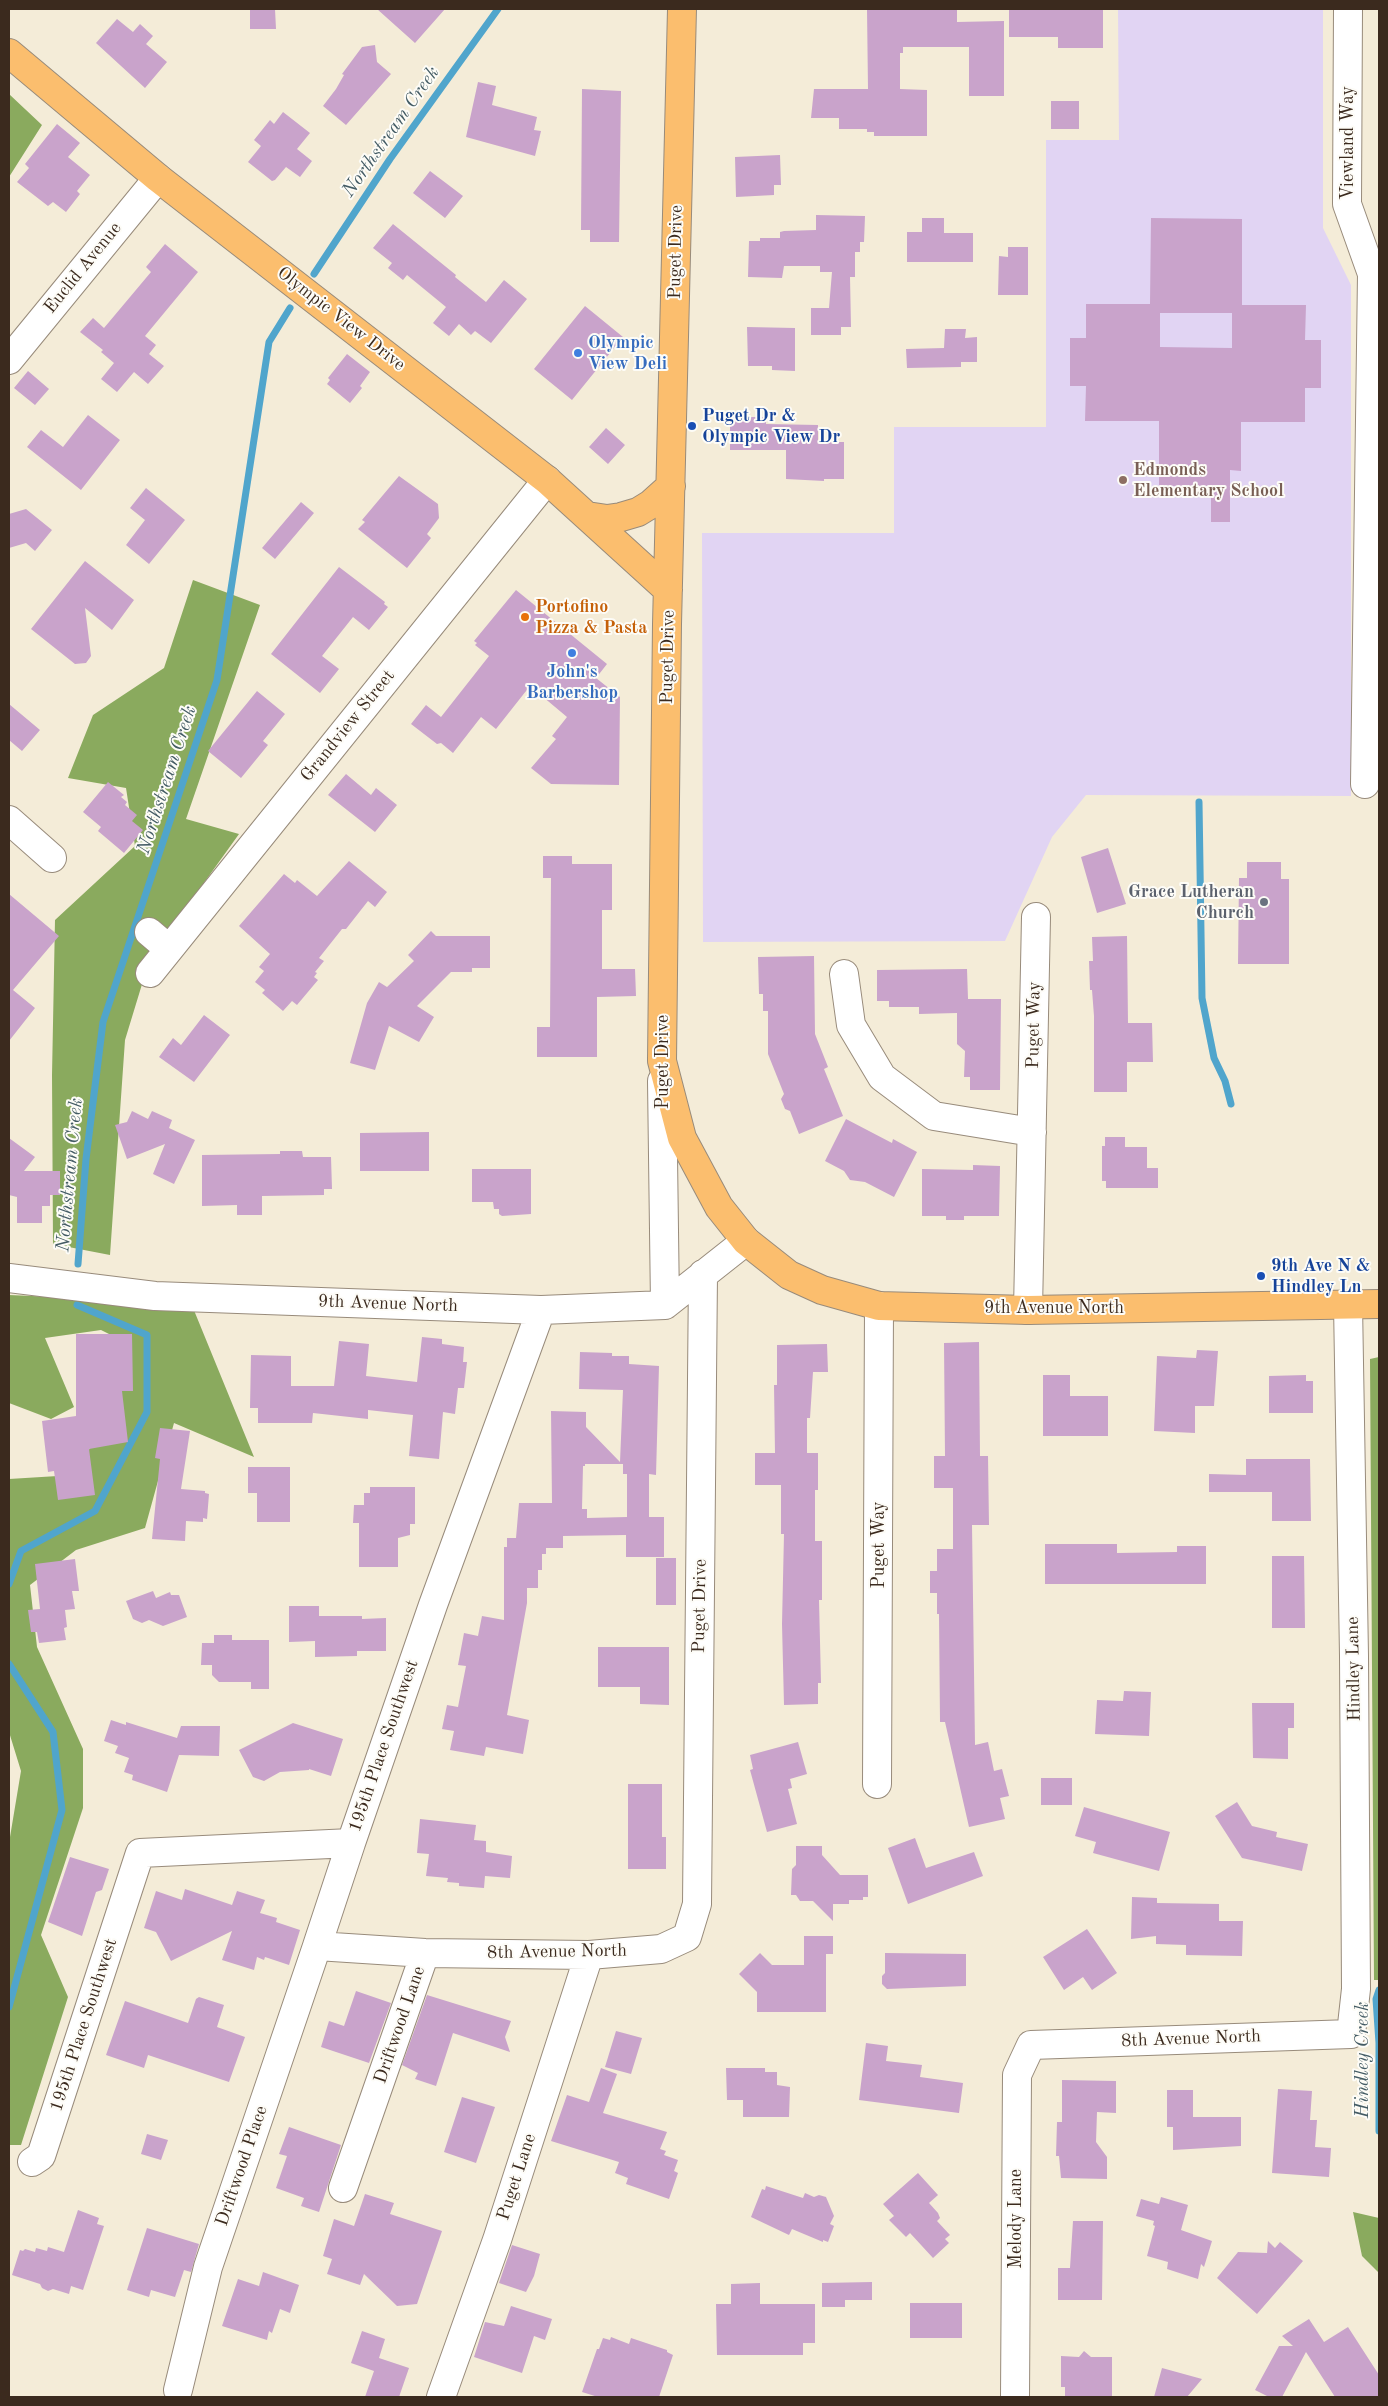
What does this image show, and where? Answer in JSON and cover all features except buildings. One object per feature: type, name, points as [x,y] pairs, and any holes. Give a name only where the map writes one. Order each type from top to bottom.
[{"type":"main road","name":"Puget Drive","points":[[662,1062],[668,590],[682,9]]},
{"type":"main road","name":"Olympic View Drive","points":[[9,53],[158,178],[547,480],[668,590]]},
{"type":"main road","points":[[587,516],[607,519],[638,512],[651,504],[671,486]]},
{"type":"main road","name":"9th Avenue North","points":[[662,1062],[682,1138],[719,1207],[746,1241],[789,1275],[822,1290],[879,1306],[1028,1310],[1379,1304]]},
{"type":"street","name":"Viewland Way","points":[[1348,9],[1347,204],[1372,274],[1365,784]]},
{"type":"street","name":"Euclid Avenue","points":[[9,360],[158,178]]},
{"type":"street","name":"Grandview Street","points":[[150,973],[547,480]]},
{"type":"street","points":[[9,820],[52,858]]},
{"type":"street","name":"Puget Way","points":[[1028,1310],[1036,917]]},
{"type":"street","points":[[149,932],[169,949]]},
{"type":"street","points":[[844,974],[851,1025],[882,1077],[934,1116],[1032,1132]]},
{"type":"street","name":"Puget Drive","points":[[662,1062],[665,1305]]},
{"type":"street","points":[[665,1305],[746,1241]]},
{"type":"street","name":"Puget Drive","points":[[688,1937],[696,1904],[703,1274]]},
{"type":"street","name":"9th Avenue North","points":[[9,1278],[155,1296],[541,1310],[665,1305]]},
{"type":"street","name":"Hindley Lane","points":[[1348,1304],[1354,1646],[1356,1979],[1356,2002],[1351,2034]]},
{"type":"street","name":"Puget Way","points":[[877,1784],[879,1306]]},
{"type":"street","name":"195th Place Southwest","points":[[32,2162],[41,2156],[140,1853],[351,1843],[433,1605],[541,1310]]},
{"type":"street","points":[[317,1946],[351,1843]]},
{"type":"street","name":"8th Avenue North","points":[[425,1953],[589,1955],[661,1949],[688,1937]]},
{"type":"street","name":"Driftwood Lane","points":[[317,1946],[425,1953],[343,2188]]},
{"type":"street","name":"Driftwood Place","points":[[178,2390],[208,2267],[317,1946]]},
{"type":"street","name":"Puget Lane","points":[[441,2397],[497,2240],[589,1955]]},
{"type":"street","name":"8th Avenue North","points":[[1031,2045],[1351,2034]]},
{"type":"street","name":"Melody Lane","points":[[1015,2397],[1017,2075],[1031,2045]]},
{"type":"shaded area","name":"Edmonds Elementary School","points":[[1118,9],[1323,9],[1323,228],[1351,285],[1351,796],[1086,795],[1052,837],[1005,941],[703,942],[702,533],[894,533],[894,427],[1046,427],[1046,140],[1119,140]]},
{"type":"green space","points":[[9,94],[42,125],[9,177]]},
{"type":"green space","points":[[193,580],[260,605],[186,819],[239,834],[150,958],[125,1040],[110,1255],[53,1244],[52,1075],[55,920],[135,846],[126,788],[68,778],[93,715],[164,668]]},
{"type":"green space","points":[[9,1295],[191,1303],[254,1457],[174,1423],[145,1528],[76,1550],[30,1585],[37,1647],[83,1749],[83,1808],[41,1935],[68,1997],[21,2145],[9,2145],[9,1843],[21,1771],[9,1732],[9,1479],[74,1475],[110,1414],[127,1343],[101,1330],[45,1338],[74,1407],[51,1419],[9,1403]]},
{"type":"green space","points":[[1379,1357],[1379,1980],[1374,1980],[1370,1359]]},
{"type":"green space","points":[[1353,2212],[1379,2218],[1379,2273],[1362,2256]]},
{"type":"waterway","name":"Northstream Creek","points":[[314,274],[390,159],[498,9]]},
{"type":"waterway","name":"Northstream Creek","points":[[78,1264],[86,1159],[103,1022],[217,680],[269,342],[290,308]]},
{"type":"waterway","points":[[1199,802],[1202,998],[1214,1058],[1225,1081],[1231,1104]]},
{"type":"waterway","name":"Northstream Creek","points":[[9,1584],[21,1551],[95,1511],[147,1412],[147,1335],[77,1305]]},
{"type":"waterway","name":"Northstream Creek","points":[[9,1664],[53,1732],[62,1810],[9,2007]]},
{"type":"waterway","name":"Hindley Creek","points":[[1379,1990],[1376,1999],[1379,2043],[1379,2131]]},
{"type":"place","name":"Olympic View Deli","points":[[578,353]]},
{"type":"place","name":"Puget Dr & Olympic View Dr","points":[[692,426]]},
{"type":"place","name":"Edmonds Elementary School","points":[[1123,480]]},
{"type":"place","name":"Portofino Pizza & Pasta","points":[[525,617]]},
{"type":"place","name":"John's Barbershop","points":[[572,653]]},
{"type":"place","name":"Grace Lutheran Church","points":[[1264,902]]},
{"type":"place","name":"9th Ave N & Hindley Ln","points":[[1261,1276]]}]
